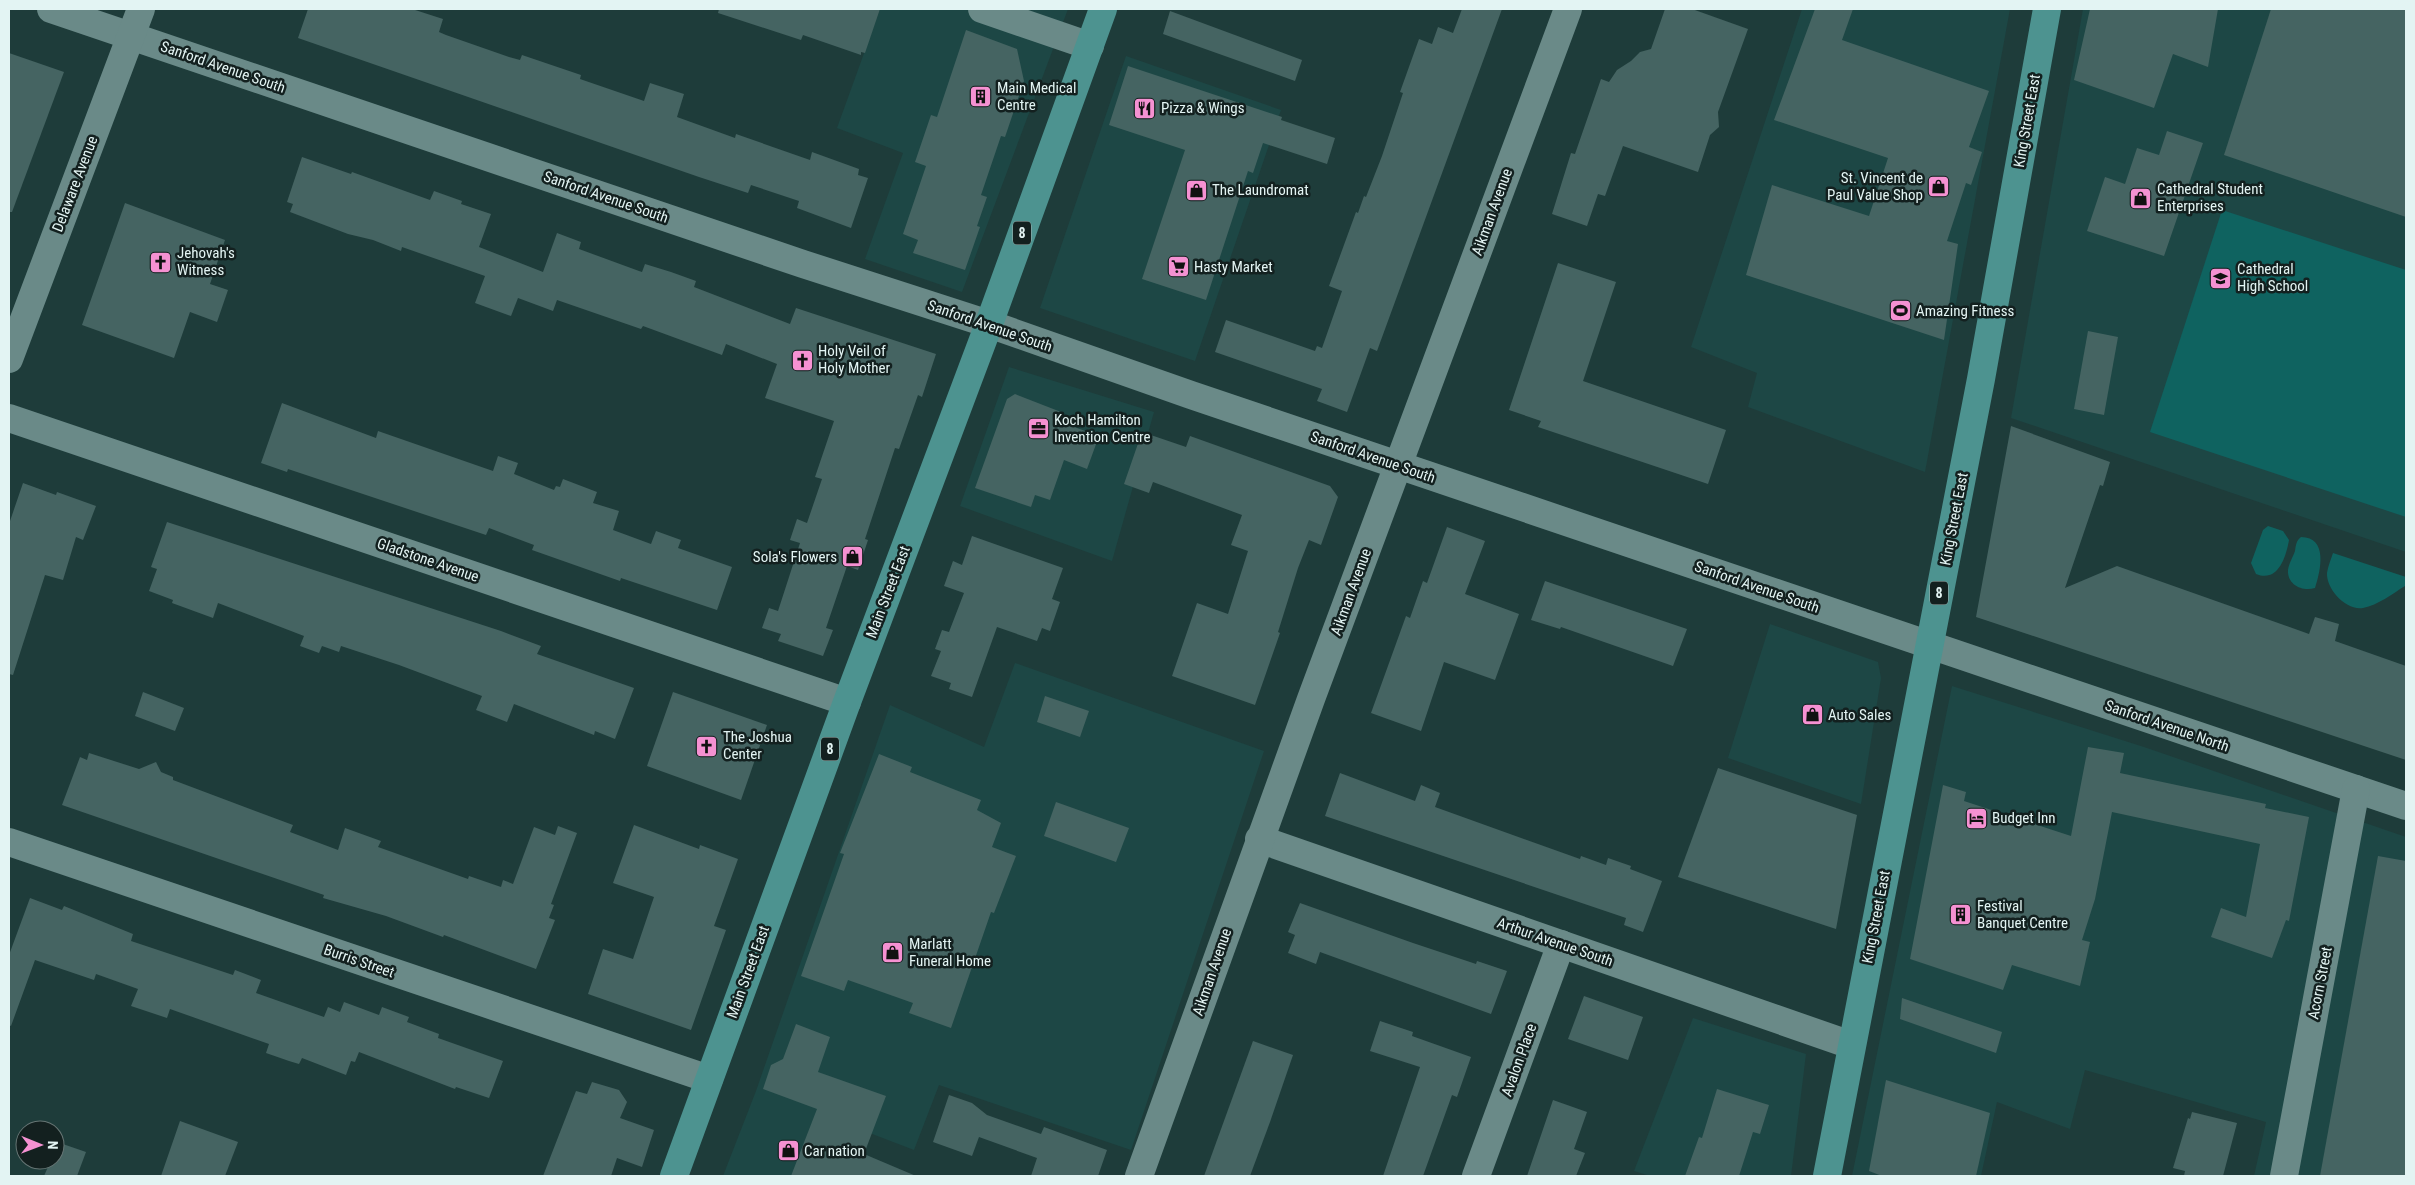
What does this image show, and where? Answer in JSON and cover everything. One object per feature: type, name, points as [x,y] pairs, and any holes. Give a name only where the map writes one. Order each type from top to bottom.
[{"type":"main road","name":"Main Street East","points":[[674,1176],[847,702],[990,324],[1103,9]]},
{"type":"main road","name":"King Street East","points":[[1827,1176],[1928,646],[1981,380],[2047,9]]},
{"type":"street","name":"Sanford Avenue South","points":[[51,9],[803,264],[990,324],[1191,395],[1928,646]]},
{"type":"street","name":"Delaware Avenue","points":[[11,346],[141,9]]},
{"type":"street","points":[[982,9],[1090,46]]},
{"type":"street","name":"Aikman Avenue","points":[[1139,1176],[1260,839],[1568,9]]},
{"type":"street","name":"Gladstone Avenue","points":[[9,418],[847,702]]},
{"type":"street","name":"Sanford Avenue North","points":[[1928,646],[2406,806]]},
{"type":"street","name":"Acorn Street","points":[[2284,1176],[2356,789]]},
{"type":"street","name":"Arthur Avenue South","points":[[1260,839],[1851,1045]]},
{"type":"street","name":"Burris Street","points":[[9,842],[709,1079]]},
{"type":"street","name":"Avalon Place","points":[[1476,1176],[1561,944]]},
{"type":"shaded area","points":[[880,9],[1068,9],[962,292],[865,259],[903,153],[837,128]]},
{"type":"shaded area","points":[[1802,9],[2010,9],[1925,472],[1748,407],[1757,373],[1691,347]]},
{"type":"shaded area","name":"Cathedral High School","points":[[2083,9],[2406,9],[2406,552],[2011,418]]},
{"type":"shaded area","points":[[1126,56],[1281,110],[1195,361],[1040,308]]},
{"type":"shaded area","points":[[2222,210],[2406,270],[2406,517],[2150,432]]},
{"type":"shaded area","points":[[1009,367],[1154,412],[1112,561],[960,506]]},
{"type":"shaded area","points":[[2268,526],[2283,531],[2289,540],[2286,554],[2280,567],[2270,575],[2264,576],[2256,574],[2251,563],[2263,530]]},
{"type":"shaded area","points":[[2301,537],[2310,538],[2319,548],[2320,564],[2315,588],[2301,588],[2290,580],[2288,575],[2289,565],[2297,542]]},
{"type":"shaded area","points":[[2333,553],[2406,577],[2405,586],[2369,607],[2357,608],[2350,606],[2338,598],[2330,586],[2327,570]]},
{"type":"shaded area","points":[[1770,624],[1878,662],[1881,678],[1861,804],[1728,758]]},
{"type":"shaded area","points":[[1015,663],[1264,751],[1131,1150],[939,1085],[914,1150],[854,1127],[834,1176],[723,1176],[756,1091],[890,705],[984,747]]},
{"type":"shaded area","points":[[1952,686],[2144,747],[2406,837],[2406,1176],[2254,1176],[2266,1122],[2085,1070],[2070,1129],[1997,1102],[1981,1176],[1852,1176]]},
{"type":"shaded area","points":[[1693,1018],[1806,1054],[1791,1176],[1650,1176],[1634,1171]]},
{"type":"building","points":[[308,9],[412,9],[443,19],[439,32],[446,35],[520,60],[522,55],[581,75],[580,79],[644,101],[650,83],[684,94],[677,117],[735,138],[736,134],[810,160],[812,152],[859,169],[858,175],[868,178],[851,228],[797,208],[799,201],[751,185],[748,193],[298,38]]},
{"type":"building","points":[[719,9],[880,9],[865,53],[861,52],[861,55],[803,35],[801,40],[718,13]]},
{"type":"building","points":[[1462,9],[1502,9],[1377,351],[1370,348],[1347,412],[1317,401],[1322,389],[1215,352],[1226,320],[1315,351],[1317,346],[1322,348],[1342,291],[1329,286],[1356,212],[1358,213],[1364,196],[1366,197],[1382,156],[1403,93],[1400,92],[1419,39],[1432,44],[1438,27],[1453,33]]},
{"type":"building","points":[[1665,9],[1692,9],[1748,29],[1718,112],[1719,127],[1710,135],[1698,172],[1623,146],[1605,196],[1598,194],[1587,226],[1552,214],[1571,153],[1575,154],[1601,79],[1609,82],[1617,70],[1631,61],[1640,52],[1651,49]]},
{"type":"building","points":[[1815,9],[1853,9],[1842,40],[1989,91],[1969,147],[1982,152],[1971,185],[1966,183],[1947,241],[1958,244],[1944,340],[1746,275],[1772,185],[1869,216],[1888,158],[1774,120]]},
{"type":"building","points":[[2090,9],[2218,9],[2208,67],[2173,54],[2154,108],[2074,80]]},
{"type":"building","points":[[2271,9],[2406,9],[2406,217],[2224,155]]},
{"type":"building","points":[[1170,11],[1302,60],[1295,81],[1163,34]]},
{"type":"building","points":[[966,30],[1017,49],[1024,81],[1005,137],[1001,136],[981,195],[987,197],[977,226],[980,227],[965,270],[913,253],[918,240],[903,234],[926,166],[915,162],[931,115],[937,117]]},
{"type":"building","points":[[9,53],[64,72],[12,212],[9,212]]},
{"type":"building","points":[[1128,66],[1282,117],[1281,120],[1335,138],[1327,164],[1263,143],[1253,173],[1248,171],[1206,300],[1142,279],[1185,150],[1109,125]]},
{"type":"building","name":"Cathedral Student Enterprises","points":[[2167,131],[2203,143],[2164,256],[2087,231],[2105,177],[2125,184],[2137,148],[2159,155]]},
{"type":"building","points":[[302,157],[351,174],[352,172],[430,200],[434,191],[462,201],[461,204],[491,214],[479,247],[543,272],[557,233],[581,242],[579,249],[642,272],[645,264],[671,272],[696,281],[694,287],[790,324],[796,308],[936,354],[922,397],[918,395],[899,449],[895,448],[865,539],[868,540],[858,570],[847,566],[826,628],[833,630],[823,656],[778,641],[781,634],[762,628],[769,608],[778,611],[800,543],[790,540],[797,519],[807,523],[822,479],[815,477],[834,421],[765,398],[777,364],[726,344],[722,355],[643,326],[641,329],[557,300],[553,311],[518,298],[511,316],[475,303],[485,276],[402,247],[401,251],[373,240],[348,234],[290,212],[293,204],[287,202]]},
{"type":"building","name":"Jehovah's Witness","points":[[125,203],[225,240],[210,284],[228,290],[217,322],[190,312],[174,358],[82,325]]},
{"type":"building","points":[[1558,263],[1616,282],[1583,381],[1726,430],[1708,484],[1538,427],[1541,421],[1509,410]]},
{"type":"building","points":[[2088,331],[2118,337],[2104,415],[2074,409]]},
{"type":"building","points":[[1015,394],[1061,412],[1066,424],[1099,436],[1087,469],[1064,460],[1050,500],[1035,495],[1031,507],[975,488],[1007,399]]},
{"type":"building","points":[[282,403],[376,438],[378,431],[493,471],[498,456],[518,463],[514,474],[554,490],[556,486],[560,487],[563,479],[597,492],[593,503],[619,511],[613,530],[651,544],[656,531],[681,540],[678,548],[732,567],[717,610],[621,578],[620,581],[532,550],[534,545],[489,528],[486,535],[288,469],[287,472],[261,463]]},
{"type":"building","points":[[2011,426],[2110,462],[2103,486],[2100,485],[2065,588],[2117,566],[2309,634],[2315,617],[2339,624],[2335,641],[2406,666],[2406,760],[1976,617]]},
{"type":"building","points":[[1142,432],[1186,447],[1190,436],[1330,486],[1338,497],[1321,545],[1309,540],[1298,568],[1278,632],[1280,633],[1255,705],[1172,676],[1197,603],[1228,614],[1248,551],[1231,545],[1242,515],[1153,482],[1149,493],[1124,484]]},
{"type":"building","points":[[23,483],[56,495],[57,492],[96,506],[83,540],[76,537],[63,580],[45,575],[13,675],[9,674],[9,524]]},
{"type":"building","points":[[167,522],[501,631],[541,646],[537,654],[634,688],[615,739],[595,731],[594,735],[514,704],[507,722],[476,710],[482,696],[399,665],[341,646],[339,652],[322,646],[319,653],[300,646],[304,636],[218,603],[213,618],[172,603],[173,600],[149,591],[157,569],[151,567]]},
{"type":"building","points":[[1447,527],[1485,541],[1465,594],[1519,614],[1495,680],[1444,662],[1421,731],[1371,713],[1406,616],[1410,618],[1423,581],[1427,583]]},
{"type":"building","points":[[972,536],[1063,568],[1052,599],[1060,602],[1050,631],[1042,628],[1037,641],[997,627],[972,697],[949,689],[951,683],[931,676],[941,651],[935,649],[942,630],[949,632],[964,593],[944,586],[953,561],[962,565]]},
{"type":"building","points":[[1545,581],[1687,629],[1673,666],[1561,627],[1560,629],[1531,620]]},
{"type":"building","points":[[143,692],[184,708],[175,731],[135,716]]},
{"type":"building","name":"The Joshua Center","points":[[673,692],[767,725],[741,800],[647,766]]},
{"type":"building","points":[[1045,696],[1089,711],[1080,737],[1037,722]]},
{"type":"building","points":[[2088,747],[2124,753],[2120,773],[2266,804],[2265,808],[2309,817],[2289,921],[2286,920],[2272,958],[2211,937],[2221,908],[2246,917],[2260,844],[2112,812],[2095,899],[2082,940],[2090,942],[2080,986],[2012,965],[2003,990],[1910,959],[1943,785],[1966,792],[1964,801],[2071,836]]},
{"type":"building","points":[[89,753],[139,769],[156,762],[161,772],[173,777],[173,780],[293,825],[290,832],[338,850],[345,828],[381,841],[378,847],[468,879],[469,876],[501,887],[503,880],[513,884],[534,827],[555,835],[558,826],[577,833],[551,904],[554,905],[549,918],[555,920],[536,969],[444,935],[443,937],[386,916],[323,898],[324,895],[62,805],[80,757],[87,760]]},
{"type":"building","points":[[879,754],[912,767],[910,772],[981,800],[977,810],[1001,823],[992,847],[1016,856],[994,913],[991,912],[951,1028],[909,1013],[913,1003],[848,980],[844,991],[801,976],[844,854],[840,853]]},
{"type":"building","points":[[1718,768],[1857,815],[1836,929],[1678,877]]},
{"type":"building","points":[[1340,773],[1415,801],[1421,785],[1440,793],[1435,807],[1580,859],[1581,856],[1606,865],[1608,858],[1631,866],[1630,869],[1662,881],[1643,932],[1624,925],[1626,918],[1325,816]]},
{"type":"building","points":[[1056,802],[1129,828],[1116,862],[1044,836]]},
{"type":"building","points":[[634,825],[699,849],[700,845],[738,859],[714,926],[726,930],[691,1030],[588,994],[603,949],[633,959],[654,897],[613,883]]},
{"type":"building","points":[[2378,856],[2406,861],[2406,1176],[2320,1176]]},
{"type":"building","points":[[30,898],[62,910],[64,906],[133,934],[131,941],[233,975],[235,970],[261,980],[256,993],[324,1017],[328,1007],[340,1012],[344,1002],[379,1015],[382,1007],[409,1017],[407,1022],[439,1034],[438,1038],[503,1061],[489,1098],[456,1087],[455,1089],[359,1052],[355,1062],[351,1061],[346,1075],[302,1058],[299,1064],[289,1061],[266,1053],[269,1044],[170,1009],[167,1018],[131,1006],[138,989],[96,974],[94,980],[35,960],[11,1026],[9,1025],[9,955]]},
{"type":"building","points":[[1300,903],[1476,964],[1477,961],[1507,971],[1491,1014],[1320,952],[1316,964],[1288,953],[1295,935],[1288,932]]},
{"type":"building","points":[[1584,996],[1643,1017],[1628,1060],[1568,1039]]},
{"type":"building","points":[[1902,998],[2002,1032],[1996,1053],[1900,1019]]},
{"type":"building","points":[[1380,1021],[1413,1032],[1412,1036],[1471,1057],[1457,1097],[1452,1095],[1423,1176],[1383,1176],[1420,1067],[1370,1051]]},
{"type":"building","points":[[796,1024],[830,1037],[818,1072],[886,1096],[864,1154],[916,1176],[791,1176],[817,1109],[763,1089],[771,1065],[783,1059]]},
{"type":"building","points":[[1253,1041],[1293,1055],[1270,1122],[1250,1176],[1204,1176]]},
{"type":"building","points":[[1886,1080],[1990,1113],[1976,1176],[1882,1176],[1869,1171]]},
{"type":"building","points":[[592,1082],[619,1090],[627,1102],[620,1118],[654,1130],[642,1167],[617,1158],[611,1176],[543,1176],[576,1091],[587,1094]]},
{"type":"building","points":[[1717,1089],[1769,1105],[1760,1134],[1753,1132],[1739,1176],[1685,1176],[1699,1137],[1702,1138]]},
{"type":"building","points":[[949,1095],[972,1103],[987,1115],[1041,1134],[1044,1127],[1107,1150],[1098,1176],[1031,1176],[1037,1158],[979,1137],[972,1156],[933,1142]]},
{"type":"building","points":[[1553,1100],[1587,1112],[1574,1149],[1585,1153],[1576,1176],[1527,1176]]},
{"type":"building","points":[[2192,1112],[2237,1123],[2223,1176],[2184,1176],[2185,1171],[2173,1168],[2188,1118],[2190,1119]]},
{"type":"building","points":[[180,1121],[238,1142],[225,1176],[161,1176]]},
{"type":"building","points":[[65,1145],[86,1152],[77,1176],[44,1176],[47,1170],[65,1170]]},
{"type":"place","name":"Main Medical Centre","points":[[981,97]]},
{"type":"place","name":"Pizza & Wings","points":[[1145,108]]},
{"type":"place","name":"St. Vincent de Paul Value Shop","points":[[1939,187]]},
{"type":"place","name":"The Laundromat","points":[[1196,190]]},
{"type":"place","name":"Cathedral Student Enterprises","points":[[2141,198]]},
{"type":"place","name":"Jehovah's Witness","points":[[161,262]]},
{"type":"place","name":"Hasty Market","points":[[1178,267]]},
{"type":"place","name":"Cathedral High School","points":[[2221,278]]},
{"type":"place","name":"Amazing Fitness","points":[[1900,311]]},
{"type":"place","name":"Holy Veil of Holy Mother","points":[[802,360]]},
{"type":"place","name":"Koch Hamilton Invention Centre","points":[[1038,429]]},
{"type":"place","name":"Sola's Flowers","points":[[853,557]]},
{"type":"place","name":"Auto Sales","points":[[1812,715]]},
{"type":"place","name":"The Joshua Center","points":[[707,746]]},
{"type":"place","name":"Budget Inn","points":[[1976,818]]},
{"type":"place","name":"Festival Banquet Centre","points":[[1961,915]]},
{"type":"place","name":"Marlatt Funeral Home","points":[[893,953]]},
{"type":"place","name":"Car nation","points":[[788,1151]]}]
